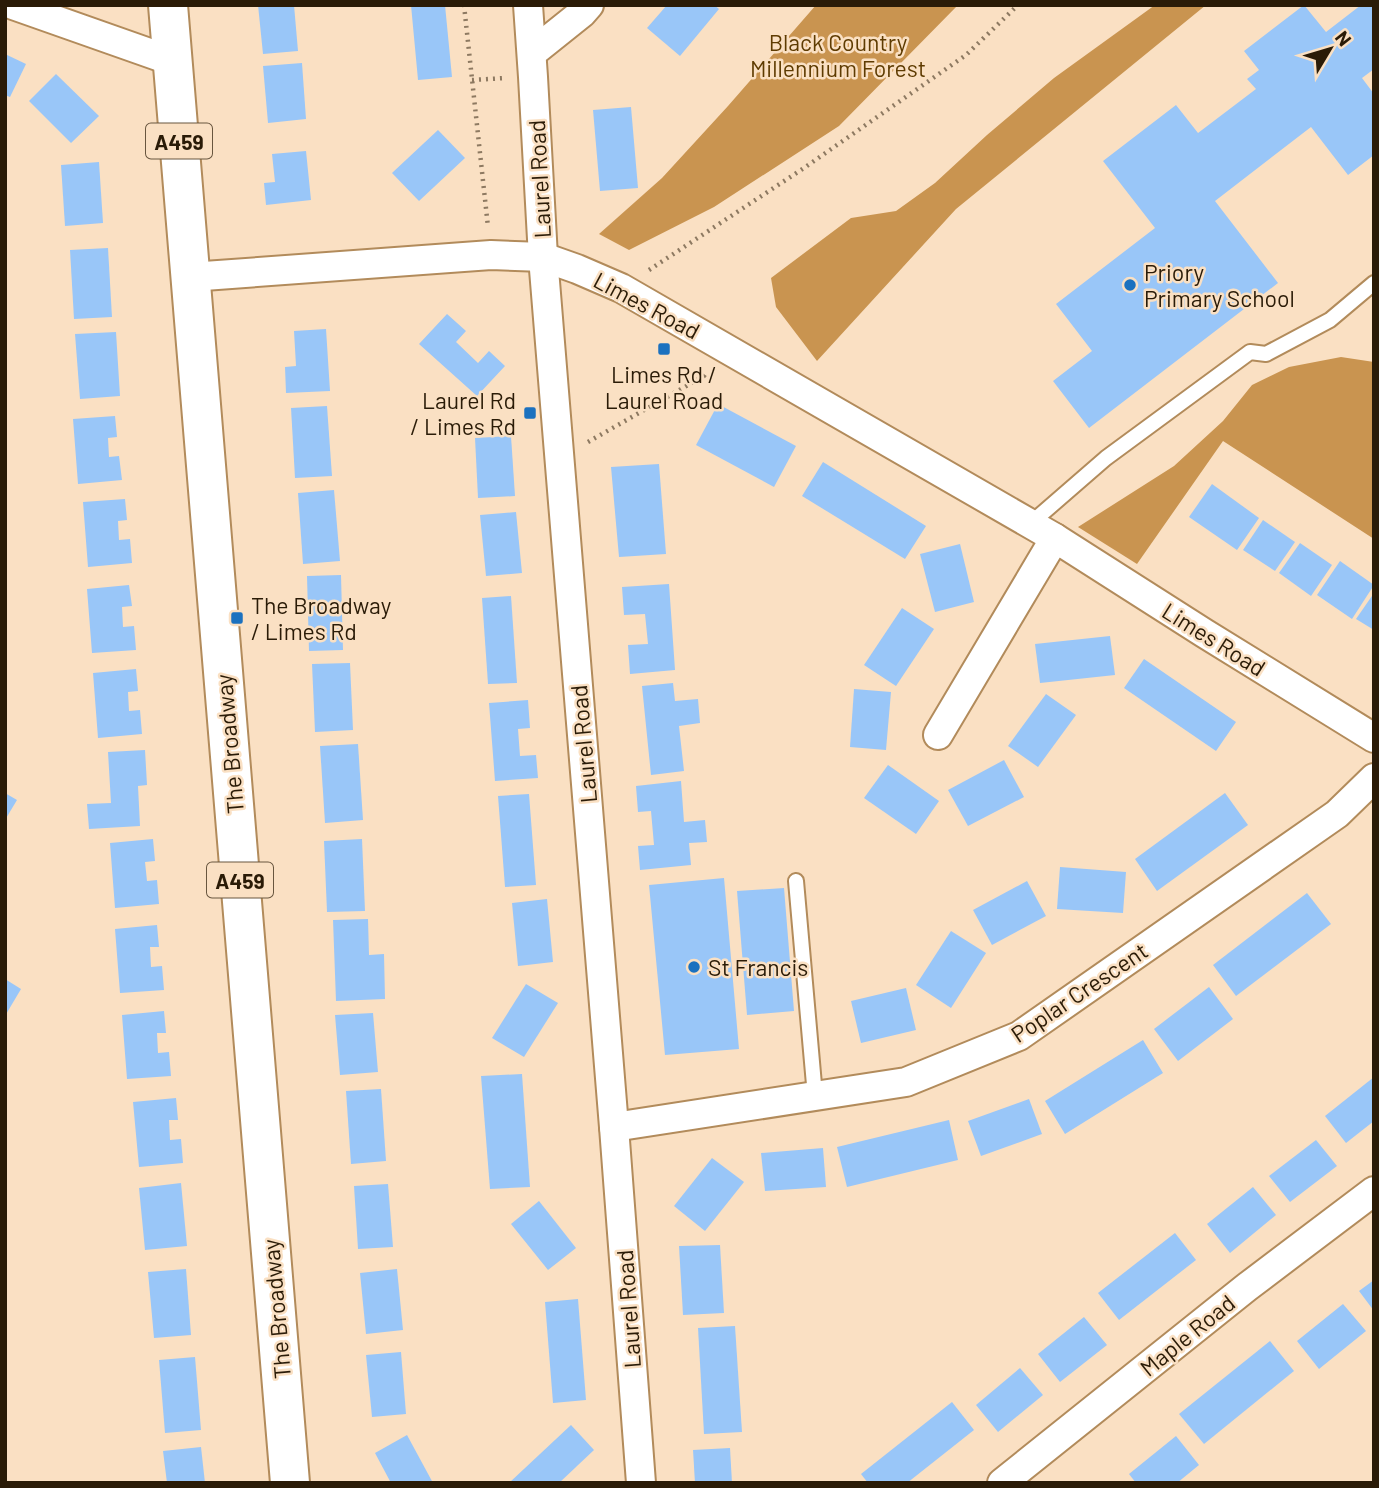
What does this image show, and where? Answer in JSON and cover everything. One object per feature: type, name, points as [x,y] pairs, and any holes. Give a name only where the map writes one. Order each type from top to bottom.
[{"type":"main road","name":"The Broadway","points":[[168,5],[290,1483]]},
{"type":"street","points":[[13,5],[172,61]]},
{"type":"street","name":"Laurel Road","points":[[528,5],[543,257],[641,1483]]},
{"type":"street","points":[[532,53],[589,5]]},
{"type":"street","name":"Limes Road","points":[[190,277],[491,255],[543,257],[576,268],[621,288],[1055,538],[1374,738]]},
{"type":"street","points":[[938,735],[1055,538]]},
{"type":"street","name":"Poplar Crescent","points":[[614,1127],[906,1082],[1019,1036],[1337,814],[1374,778]]},
{"type":"street","name":"Maple Road","points":[[1002,1483],[1247,1287],[1374,1191]]},
{"type":"lane","points":[[1030,524],[1106,458],[1250,352],[1266,354],[1330,320],[1374,284]]},
{"type":"lane","points":[[796,881],[816,1096]]},
{"type":"path","points":[[464,5],[491,255]]},
{"type":"path","points":[[621,288],[804,168],[966,55],[1018,5]]},
{"type":"path","points":[[559,457],[704,376],[726,348]]},
{"type":"green space","name":"Black Country Millennium Forest","points":[[816,5],[958,5],[839,126],[714,207],[629,250],[599,234],[662,178]]},
{"type":"green space","points":[[1155,5],[1206,5],[956,209],[817,361],[776,307],[771,278],[851,218],[896,211],[935,183],[1054,78]]},
{"type":"green space","points":[[1341,357],[1374,362],[1374,539],[1223,441],[1137,564],[1078,527],[1174,466],[1223,421],[1252,385],[1289,367]]},
{"type":"building","points":[[258,5],[294,5],[298,51],[263,54]]},
{"type":"building","points":[[411,5],[445,5],[452,77],[418,80]]},
{"type":"building","points":[[667,5],[714,5],[719,9],[680,56],[647,28]]},
{"type":"building","points":[[1304,5],[1326,32],[1361,5],[1374,5],[1374,69],[1362,78],[1374,94],[1374,155],[1348,175],[1311,127],[1215,201],[1278,283],[1089,428],[1053,381],[1092,351],[1056,304],[1155,228],[1103,161],[1176,105],[1198,133],[1256,89],[1247,79],[1259,70],[1244,51]]},
{"type":"building","points":[[5,54],[26,64],[10,97],[5,95]]},
{"type":"building","points":[[302,63],[306,119],[268,123],[263,66]]},
{"type":"building","points":[[56,74],[99,116],[71,143],[29,101]]},
{"type":"building","points":[[631,107],[638,188],[600,191],[593,110]]},
{"type":"building","points":[[438,130],[465,158],[419,201],[392,173]]},
{"type":"building","points":[[306,151],[311,200],[266,205],[264,183],[275,182],[272,154]]},
{"type":"building","points":[[99,162],[103,223],[65,226],[61,165]]},
{"type":"building","points":[[108,248],[112,317],[74,319],[70,250]]},
{"type":"building","points":[[447,314],[466,331],[456,342],[478,363],[489,351],[505,366],[477,396],[419,344]]},
{"type":"building","points":[[326,329],[330,391],[286,393],[285,367],[296,366],[294,331]]},
{"type":"building","points":[[116,332],[120,396],[80,399],[75,334]]},
{"type":"building","points":[[718,404],[796,446],[774,487],[696,445]]},
{"type":"building","points":[[327,406],[332,476],[295,478],[291,408]]},
{"type":"building","points":[[115,416],[117,437],[108,438],[109,457],[119,456],[122,480],[78,484],[73,419]]},
{"type":"building","points":[[511,436],[515,496],[478,498],[475,438]]},
{"type":"building","points":[[823,462],[926,526],[905,559],[802,496]]},
{"type":"building","points":[[659,464],[666,554],[619,557],[611,467]]},
{"type":"building","points":[[1212,484],[1259,518],[1237,550],[1189,517]]},
{"type":"building","points":[[334,490],[340,561],[303,564],[298,493]]},
{"type":"building","points":[[125,499],[127,520],[118,521],[119,540],[130,539],[132,563],[88,567],[83,502]]},
{"type":"building","points":[[516,512],[522,573],[486,576],[480,515]]},
{"type":"building","points":[[1263,520],[1295,542],[1275,571],[1243,550]]},
{"type":"building","points":[[1300,543],[1332,565],[1311,596],[1279,573]]},
{"type":"building","points":[[960,544],[974,602],[935,612],[920,554]]},
{"type":"building","points":[[1340,561],[1374,585],[1352,619],[1317,595]]},
{"type":"building","points":[[341,575],[343,650],[309,651],[307,576]]},
{"type":"building","points":[[669,584],[675,670],[630,674],[628,645],[648,644],[645,614],[624,615],[622,587]]},
{"type":"building","points":[[129,585],[132,606],[122,607],[123,627],[134,626],[136,650],[92,653],[87,589]]},
{"type":"building","points":[[1374,593],[1374,630],[1356,619]]},
{"type":"building","points":[[511,596],[517,683],[488,684],[482,598]]},
{"type":"building","points":[[902,608],[934,629],[896,686],[864,665]]},
{"type":"building","points":[[1110,636],[1115,675],[1040,683],[1035,644]]},
{"type":"building","points":[[1144,659],[1236,722],[1216,751],[1124,688]]},
{"type":"building","points":[[350,663],[353,730],[315,732],[312,664]]},
{"type":"building","points":[[136,669],[138,691],[128,692],[129,711],[140,710],[142,734],[98,738],[93,673]]},
{"type":"building","points":[[673,683],[675,701],[698,699],[700,723],[679,726],[684,771],[651,775],[642,686]]},
{"type":"building","points":[[854,689],[891,692],[886,750],[850,747]]},
{"type":"building","points":[[1046,694],[1076,715],[1038,767],[1008,746]]},
{"type":"building","points":[[528,700],[530,728],[518,729],[520,756],[536,755],[538,778],[495,781],[489,703]]},
{"type":"building","points":[[358,744],[363,820],[325,823],[320,746]]},
{"type":"building","points":[[145,750],[147,785],[138,786],[140,826],[89,829],[87,804],[111,803],[108,752]]},
{"type":"building","points":[[1004,760],[1024,797],[968,826],[948,790]]},
{"type":"building","points":[[888,765],[939,801],[916,834],[864,798]]},
{"type":"building","points":[[681,781],[684,822],[705,820],[707,842],[689,843],[691,865],[640,870],[638,846],[654,845],[651,811],[638,812],[636,786]]},
{"type":"building","points":[[5,793],[17,800],[5,820]]},
{"type":"building","points":[[1225,793],[1248,825],[1157,891],[1135,859]]},
{"type":"building","points":[[529,794],[536,885],[505,887],[498,796]]},
{"type":"building","points":[[153,839],[155,861],[145,862],[147,881],[157,880],[159,904],[115,908],[110,843]]},
{"type":"building","points":[[362,839],[365,911],[327,912],[324,841]]},
{"type":"building","points":[[1060,867],[1126,872],[1123,913],[1057,909]]},
{"type":"building","name":"St Francis","points":[[724,878],[739,1049],[665,1055],[649,885]]},
{"type":"building","points":[[1027,881],[1046,916],[992,945],[973,910]]},
{"type":"building","points":[[784,888],[794,1011],[747,1015],[737,891]]},
{"type":"building","points":[[1307,893],[1331,924],[1236,996],[1213,965]]},
{"type":"building","points":[[547,899],[553,962],[518,966],[512,903]]},
{"type":"building","points":[[368,919],[369,955],[384,954],[385,999],[336,1001],[333,920]]},
{"type":"building","points":[[157,925],[159,947],[150,947],[151,967],[162,966],[164,990],[120,993],[115,929]]},
{"type":"building","points":[[951,931],[986,953],[951,1008],[916,985]]},
{"type":"building","points":[[5,979],[21,989],[5,1016]]},
{"type":"building","points":[[526,984],[558,1003],[524,1057],[492,1038]]},
{"type":"building","points":[[1209,987],[1233,1019],[1178,1061],[1154,1029]]},
{"type":"building","points":[[906,988],[916,1030],[861,1043],[851,1001]]},
{"type":"building","points":[[164,1011],[166,1033],[157,1033],[158,1053],[169,1052],[171,1076],[127,1079],[122,1015]]},
{"type":"building","points":[[373,1013],[378,1072],[340,1075],[335,1015]]},
{"type":"building","points":[[1143,1040],[1163,1073],[1065,1134],[1045,1101]]},
{"type":"building","points":[[522,1074],[530,1187],[490,1189],[481,1076]]},
{"type":"building","points":[[1374,1077],[1374,1121],[1346,1143],[1325,1116]]},
{"type":"building","points":[[381,1089],[386,1161],[351,1164],[346,1091]]},
{"type":"building","points":[[176,1098],[178,1120],[169,1120],[170,1140],[181,1139],[183,1163],[139,1167],[133,1102]]},
{"type":"building","points":[[1029,1099],[1042,1134],[981,1156],[968,1121]]},
{"type":"building","points":[[949,1120],[958,1160],[847,1187],[837,1147]]},
{"type":"building","points":[[1316,1140],[1337,1166],[1290,1202],[1269,1176]]},
{"type":"building","points":[[823,1148],[826,1187],[765,1191],[761,1153]]},
{"type":"building","points":[[712,1158],[744,1182],[705,1231],[674,1206]]},
{"type":"building","points":[[181,1183],[187,1246],[145,1250],[139,1188]]},
{"type":"building","points":[[388,1184],[393,1247],[358,1249],[354,1186]]},
{"type":"building","points":[[1253,1187],[1276,1215],[1230,1253],[1207,1224]]},
{"type":"building","points":[[539,1201],[576,1248],[548,1270],[511,1224]]},
{"type":"building","points":[[1175,1233],[1196,1260],[1119,1320],[1098,1293]]},
{"type":"building","points":[[720,1245],[724,1313],[683,1315],[679,1246]]},
{"type":"building","points":[[186,1269],[191,1335],[154,1338],[148,1272]]},
{"type":"building","points":[[397,1269],[403,1330],[366,1334],[360,1273]]},
{"type":"building","points":[[1374,1280],[1374,1311],[1359,1291]]},
{"type":"building","points":[[578,1299],[586,1400],[553,1403],[545,1302]]},
{"type":"building","points":[[1343,1304],[1366,1331],[1319,1369],[1297,1341]]},
{"type":"building","points":[[1084,1317],[1107,1345],[1060,1382],[1038,1354]]},
{"type":"building","points":[[735,1326],[742,1432],[704,1434],[698,1328]]},
{"type":"building","points":[[1270,1341],[1294,1371],[1204,1444],[1179,1414]]},
{"type":"building","points":[[401,1352],[406,1414],[372,1417],[366,1355]]},
{"type":"building","points":[[195,1357],[201,1430],[165,1433],[159,1360]]},
{"type":"building","points":[[1020,1368],[1043,1395],[998,1432],[976,1405]]},
{"type":"building","points":[[952,1402],[974,1430],[907,1483],[868,1483],[861,1474]]},
{"type":"building","points":[[571,1425],[594,1450],[559,1483],[509,1483]]},
{"type":"building","points":[[407,1435],[433,1483],[391,1483],[375,1453]]},
{"type":"building","points":[[1176,1436],[1199,1465],[1177,1483],[1136,1483],[1129,1474]]},
{"type":"building","points":[[201,1447],[205,1483],[167,1483],[163,1451]]},
{"type":"building","points":[[730,1448],[732,1483],[695,1483],[693,1450]]},
{"type":"place","name":"Priory Primary School","points":[[1130,285]]},
{"type":"place","name":"Limes Rd / Laurel Road","points":[[664,349]]},
{"type":"place","name":"Laurel Rd / Limes Rd","points":[[530,413]]},
{"type":"place","name":"The Broadway / Limes Rd","points":[[237,618]]},
{"type":"place","name":"St Francis","points":[[694,967]]}]
